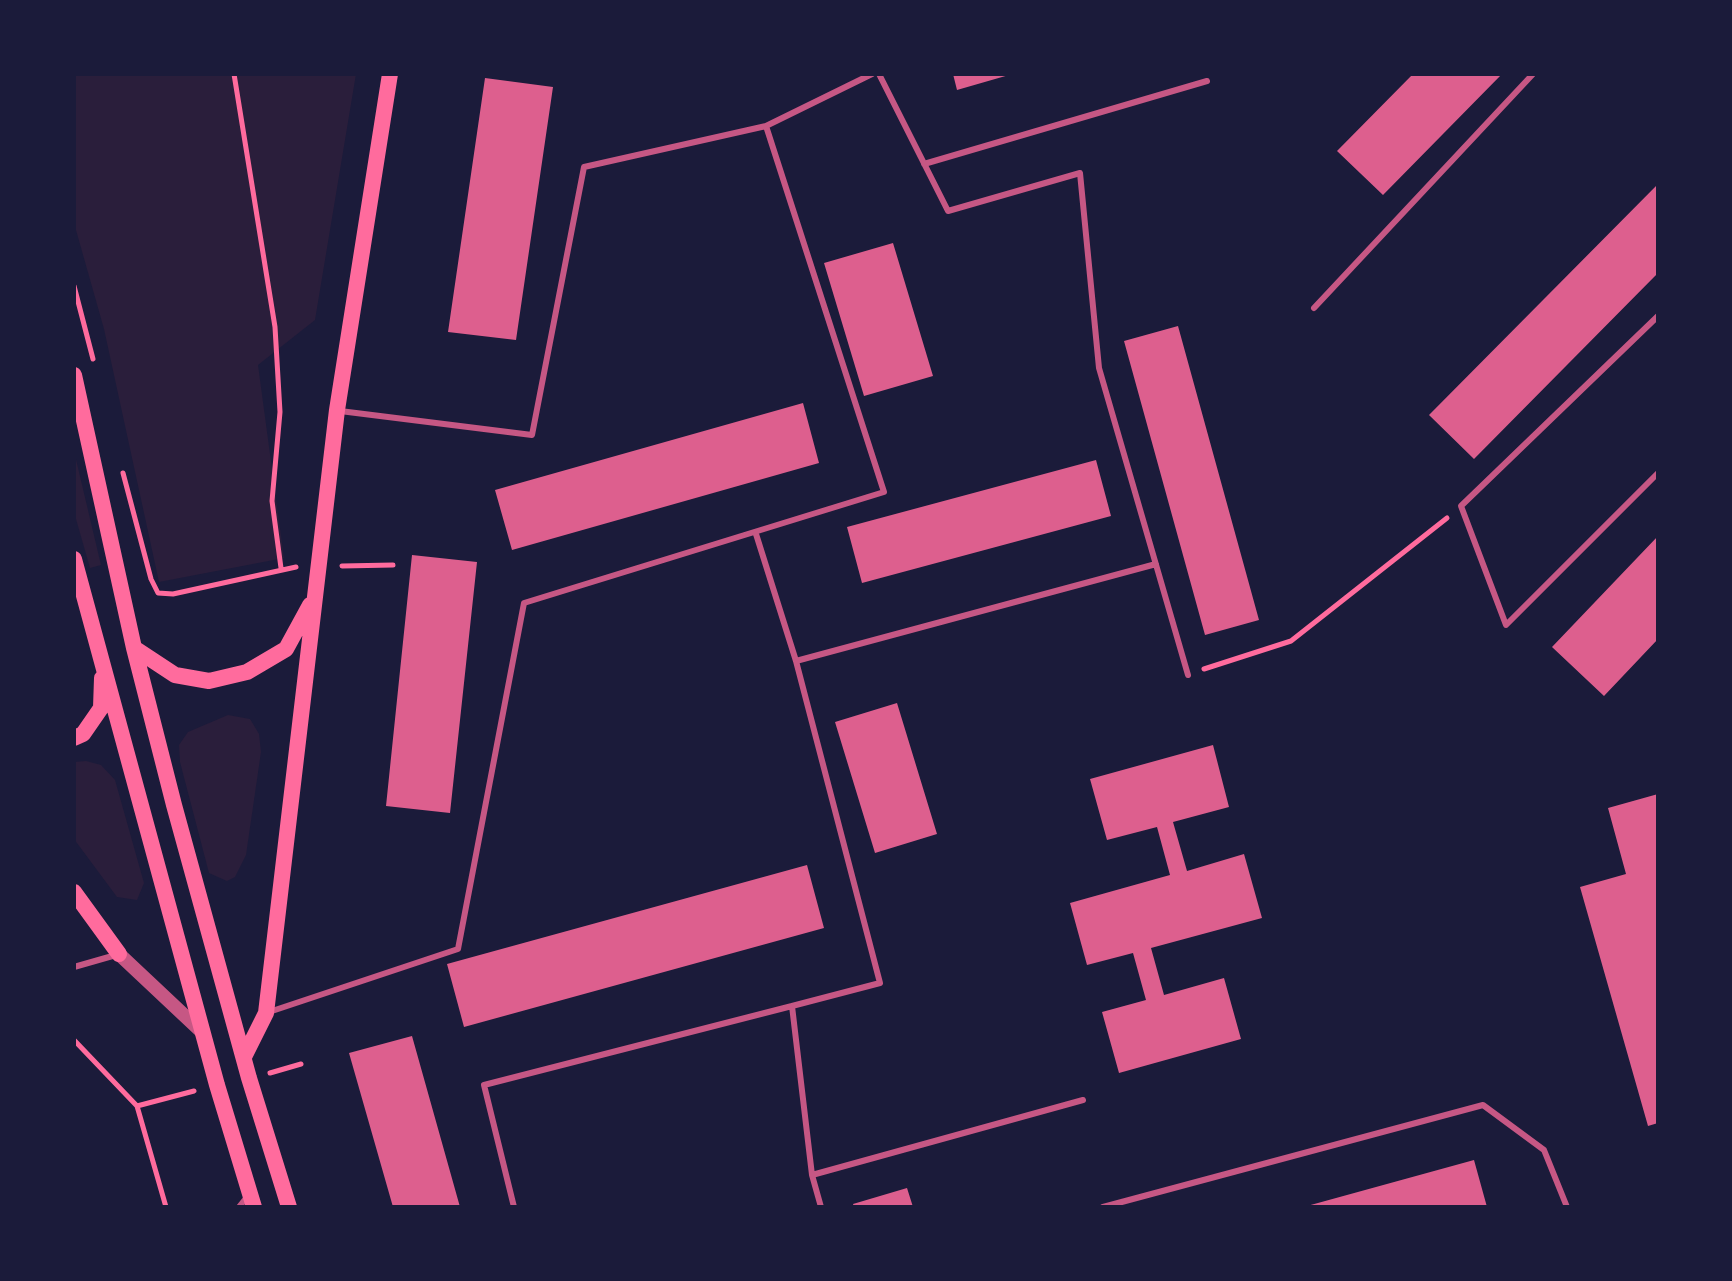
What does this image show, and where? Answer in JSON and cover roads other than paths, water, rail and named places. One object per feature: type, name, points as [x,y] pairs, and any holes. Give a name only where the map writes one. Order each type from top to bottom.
[{"type":"main road","points":[[244,1057],[266,1013],[337,410],[390,74]]},
{"type":"main road","points":[[74,375],[134,648],[244,1057],[289,1207]]},
{"type":"main road","points":[[74,559],[248,1203]]},
{"type":"main road","points":[[134,648],[175,675],[209,681],[247,672],[286,649],[315,597]]},
{"type":"main road","points":[[74,738],[83,734],[101,708],[103,660]]},
{"type":"main road","points":[[74,892],[119,954]]},
{"type":"street","points":[[119,954],[203,1033]]},
{"type":"lane","points":[[337,410],[532,435],[584,167],[766,126],[872,74]]},
{"type":"lane","points":[[879,74],[948,211],[1080,173],[1099,368],[1188,675]]},
{"type":"lane","points":[[1314,308],[1533,74]]},
{"type":"lane","points":[[924,164],[1207,81]]},
{"type":"lane","points":[[266,1013],[458,949],[524,603],[756,534],[884,492],[766,126]]},
{"type":"lane","points":[[1658,316],[1461,506],[1506,625],[1658,473]]},
{"type":"lane","points":[[514,1207],[484,1085],[880,983],[796,661],[756,534]]},
{"type":"lane","points":[[796,661],[1156,564]]},
{"type":"lane","points":[[74,967],[119,954]]},
{"type":"lane","points":[[792,1006],[812,1175],[821,1207]]},
{"type":"lane","points":[[812,1175],[1083,1100]]},
{"type":"lane","points":[[1103,1207],[1483,1105],[1544,1150],[1567,1207]]}]
